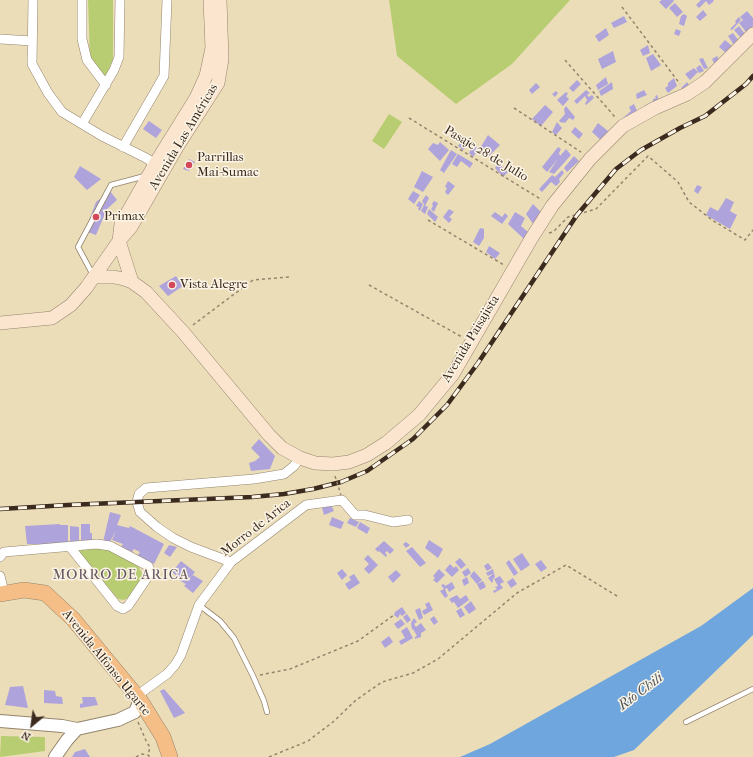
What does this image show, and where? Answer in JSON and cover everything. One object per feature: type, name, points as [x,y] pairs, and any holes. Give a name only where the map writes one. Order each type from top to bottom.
[{"type":"main road","name":"Avenida Las Américas","points":[[119,241],[121,224],[196,98],[206,76],[212,48],[210,0]]},
{"type":"main road","name":"Avenida Las Américas","points":[[0,323],[52,318],[71,305],[86,288],[119,241],[131,227],[174,153],[218,83],[222,59],[220,0]]},
{"type":"main road","name":"Avenida Paisajista","points":[[94,277],[114,277],[132,282],[146,292],[183,332],[269,435],[282,448],[300,458],[315,463],[333,464],[349,462],[366,455],[386,442],[418,415],[453,374],[512,270],[552,206],[590,159],[623,126],[655,108],[687,94],[705,82],[753,34]]},
{"type":"main road","points":[[119,241],[132,282]]},
{"type":"main road","name":"Avenida Alfonso Ugarte","points":[[2,593],[24,590],[45,592],[73,619],[137,706],[163,737],[170,757]]},
{"type":"street","points":[[33,0],[32,64],[48,93],[62,112],[122,147],[146,158],[153,169]]},
{"type":"street","points":[[82,0],[82,39],[87,60],[106,85]]},
{"type":"street","points":[[82,124],[106,85],[119,57],[120,0]]},
{"type":"street","points":[[122,147],[164,76],[167,0]]},
{"type":"street","points":[[0,38],[32,41]]},
{"type":"street","points":[[231,562],[191,547],[172,538],[157,527],[140,512],[137,502],[139,494],[146,488],[254,479],[284,474],[294,466],[300,458]]},
{"type":"street","points":[[341,498],[355,515],[365,515],[393,522],[408,520]]},
{"type":"street","name":"Morro de Arica","points":[[137,706],[142,692],[167,674],[181,655],[199,605],[231,562],[306,505],[341,498]]},
{"type":"street","points":[[0,556],[4,552],[97,544],[110,546],[148,566],[151,572],[128,606],[123,609],[117,606],[70,547]]},
{"type":"street","points":[[0,576],[2,593]]},
{"type":"street","points":[[0,721],[62,726],[77,729],[118,720],[137,706]]},
{"type":"street","points":[[55,757],[77,729]]},
{"type":"lane","points":[[94,277],[78,247],[111,185],[153,169]]},
{"type":"lane","points":[[199,605],[220,622],[234,638],[253,676],[267,712]]},
{"type":"lane","points":[[686,722],[753,689]]},
{"type":"path","points":[[622,6],[687,94]]},
{"type":"path","points":[[565,60],[623,126]]},
{"type":"path","points":[[514,108],[590,159]]},
{"type":"path","name":"Pasaje 28 de Julio","points":[[409,118],[552,206]]},
{"type":"path","points":[[531,240],[553,232],[568,217],[596,209],[648,156],[678,182],[689,202],[712,220],[745,240],[753,230]]},
{"type":"path","points":[[428,220],[512,270]]},
{"type":"path","points":[[183,332],[253,280],[289,277]]},
{"type":"path","points":[[369,285],[471,342]]},
{"type":"path","points":[[335,476],[341,498]]},
{"type":"path","points":[[269,757],[308,741],[334,722],[356,700],[382,682],[414,673],[438,659],[517,593],[566,565],[617,596]]},
{"type":"path","points":[[253,676],[290,669],[358,641],[394,615]]},
{"type":"path","points":[[136,757],[142,754],[149,756],[150,747],[147,743],[137,706]]},
{"type":"green space","points":[[88,0],[113,0],[113,59],[104,80],[90,60]]},
{"type":"green space","points":[[389,0],[570,0],[512,64],[456,104],[397,56]]},
{"type":"green space","points":[[389,114],[402,122],[384,149],[372,141]]},
{"type":"green space","points":[[82,549],[107,549],[138,566],[143,575],[129,597],[124,600],[118,599],[79,553]]},
{"type":"green space","points":[[1,736],[45,737],[45,751],[0,757]]},
{"type":"water","name":"Río Chili","points":[[753,588],[753,635],[634,750],[614,757],[460,757],[490,744],[701,626]]},
{"type":"building","points":[[662,0],[674,1],[666,9],[659,2]]},
{"type":"building","points":[[701,0],[714,1],[709,5],[706,1],[699,8],[696,5]]},
{"type":"building","points":[[675,3],[683,12],[677,17],[669,8]]},
{"type":"building","points":[[703,10],[707,15],[700,21],[696,17]]},
{"type":"building","points":[[747,11],[753,18],[753,26],[746,32],[739,23],[743,20],[740,17]]},
{"type":"building","points":[[684,14],[687,16],[684,26],[679,24],[681,16]]},
{"type":"building","points":[[624,16],[627,22],[614,28],[611,23]]},
{"type":"building","points":[[739,17],[741,20],[732,30],[730,29],[736,23],[735,21]]},
{"type":"building","points":[[739,26],[745,34],[741,38],[734,30]]},
{"type":"building","points":[[606,28],[609,35],[599,42],[595,36]]},
{"type":"building","points":[[676,29],[681,31],[679,36],[674,34]]},
{"type":"building","points":[[733,33],[739,41],[734,45],[728,36]]},
{"type":"building","points":[[725,40],[732,46],[726,53],[719,47]]},
{"type":"building","points":[[648,45],[650,53],[643,56],[640,50]]},
{"type":"building","points":[[613,51],[616,62],[602,69],[598,59]]},
{"type":"building","points":[[653,54],[661,65],[651,71],[646,58]]},
{"type":"building","points":[[717,56],[719,60],[714,63],[712,59]]},
{"type":"building","points":[[703,58],[708,68],[704,69],[699,59]]},
{"type":"building","points":[[700,65],[704,71],[699,73],[696,68]]},
{"type":"building","points":[[694,68],[698,72],[690,80],[685,74]]},
{"type":"building","points":[[606,77],[608,84],[598,90],[596,85]]},
{"type":"building","points":[[674,78],[677,86],[668,93],[665,88]]},
{"type":"building","points":[[577,80],[581,84],[573,92],[569,88]]},
{"type":"building","points":[[612,82],[613,89],[601,96],[599,91]]},
{"type":"building","points":[[687,82],[689,85],[683,90],[681,88]]},
{"type":"building","points":[[536,83],[540,87],[532,94],[529,90]]},
{"type":"building","points":[[586,90],[590,93],[587,95],[589,97],[592,95],[594,98],[586,105],[587,100],[585,96],[577,104],[574,101]]},
{"type":"building","points":[[644,90],[647,95],[637,99],[636,94]]},
{"type":"building","points":[[556,91],[558,93],[555,97],[552,94]]},
{"type":"building","points":[[566,92],[568,94],[566,96],[569,99],[563,106],[557,100]]},
{"type":"building","points":[[657,95],[660,103],[646,111],[644,106],[653,101]]},
{"type":"building","points":[[634,104],[639,115],[625,123],[623,118],[631,111],[629,107]]},
{"type":"building","points":[[545,105],[553,112],[541,126],[532,119]]},
{"type":"building","points":[[566,106],[575,117],[573,120],[569,118],[565,123],[562,123],[559,121],[565,114],[564,109]]},
{"type":"building","points":[[149,121],[162,130],[156,138],[143,129]]},
{"type":"building","points":[[557,122],[562,128],[556,135],[552,132]]},
{"type":"building","points":[[598,123],[613,135],[605,144],[592,132]]},
{"type":"building","points":[[575,127],[583,134],[579,139],[571,132]]},
{"type":"building","points":[[488,135],[500,145],[489,156],[480,148]]},
{"type":"building","points":[[464,137],[470,141],[463,150],[458,146]]},
{"type":"building","points":[[440,142],[449,150],[440,161],[428,149],[433,143],[438,145]]},
{"type":"building","points":[[474,144],[479,149],[473,157],[469,153]]},
{"type":"building","points":[[558,147],[561,149],[559,153],[560,156],[566,149],[571,155],[554,174],[549,172],[558,159],[547,172],[542,167]]},
{"type":"building","points":[[451,150],[457,154],[444,173],[440,170]]},
{"type":"building","points":[[458,154],[473,163],[470,168],[461,161],[457,167],[452,164]]},
{"type":"building","points":[[574,156],[579,161],[567,172],[564,168]]},
{"type":"building","points":[[189,159],[195,162],[189,171],[183,169]]},
{"type":"building","points":[[498,162],[504,169],[506,167],[508,172],[503,177],[495,168]]},
{"type":"building","points":[[80,166],[101,179],[87,190],[74,177]]},
{"type":"building","points":[[562,170],[564,173],[559,179],[560,182],[556,186],[551,182],[542,192],[539,189],[552,175],[555,177]]},
{"type":"building","points":[[422,171],[433,177],[423,192],[414,187]]},
{"type":"building","points":[[448,181],[455,186],[448,195],[445,192],[447,188],[445,187]]},
{"type":"building","points":[[697,185],[702,187],[698,194],[694,191]]},
{"type":"building","points":[[110,191],[117,200],[107,209],[96,235],[85,231],[96,202]]},
{"type":"building","points":[[413,191],[420,195],[414,204],[408,199]]},
{"type":"building","points":[[426,195],[429,198],[425,206],[422,201]]},
{"type":"building","points":[[726,198],[734,202],[730,211],[737,215],[730,229],[706,215],[710,207],[718,211]]},
{"type":"building","points":[[419,201],[423,204],[420,211],[418,209],[419,207],[416,206]]},
{"type":"building","points":[[434,201],[438,203],[434,212],[431,209]]},
{"type":"building","points":[[533,204],[542,213],[534,225],[526,214]]},
{"type":"building","points":[[424,205],[428,207],[425,214],[421,211]]},
{"type":"building","points":[[429,209],[438,217],[435,222],[427,214]]},
{"type":"building","points":[[449,209],[454,212],[449,217],[452,219],[449,223],[443,217]]},
{"type":"building","points":[[495,212],[502,217],[505,213],[508,216],[502,224],[491,216]]},
{"type":"building","points":[[515,212],[525,218],[521,226],[528,232],[524,239],[508,224]]},
{"type":"building","points":[[480,228],[484,229],[484,238],[479,246],[473,242]]},
{"type":"building","points":[[489,246],[500,253],[495,259],[486,252]]},
{"type":"building","points":[[176,276],[183,286],[168,296],[159,286]]},
{"type":"building","points":[[259,439],[275,456],[270,469],[251,471],[249,463],[260,457],[251,448]]},
{"type":"building","points":[[331,505],[334,511],[324,515],[322,508]]},
{"type":"building","points":[[110,512],[121,515],[117,525],[129,528],[130,526],[164,544],[154,564],[137,556],[140,552],[134,549],[132,552],[129,550],[126,554],[119,550],[123,544],[112,540],[116,530],[110,542],[103,542]]},
{"type":"building","points":[[332,517],[344,522],[341,529],[329,525]]},
{"type":"building","points":[[350,518],[359,522],[356,527],[347,523]]},
{"type":"building","points":[[360,522],[370,528],[367,534],[357,528]]},
{"type":"building","points":[[81,524],[90,524],[92,542],[81,543]]},
{"type":"building","points":[[68,525],[68,544],[27,544],[25,526]]},
{"type":"building","points":[[70,526],[79,527],[79,543],[70,543]]},
{"type":"building","points":[[429,540],[443,549],[438,558],[425,548]]},
{"type":"building","points":[[384,541],[394,550],[390,554],[387,551],[385,553],[387,555],[386,557],[375,549]]},
{"type":"building","points":[[406,542],[410,545],[406,548],[403,544]]},
{"type":"building","points":[[169,545],[177,547],[170,557],[164,553]]},
{"type":"building","points":[[412,547],[426,563],[420,567],[406,551]]},
{"type":"building","points":[[522,553],[530,565],[521,571],[513,559]]},
{"type":"building","points":[[368,555],[378,565],[369,574],[364,569],[369,564],[364,559]]},
{"type":"building","points":[[460,558],[466,565],[461,569],[455,562]]},
{"type":"building","points":[[509,560],[518,573],[514,576],[506,563]]},
{"type":"building","points":[[541,560],[547,568],[541,572],[535,564]]},
{"type":"building","points":[[181,561],[195,572],[187,582],[193,575],[203,581],[193,593],[184,586],[186,584],[177,579],[178,577],[172,572]]},
{"type":"building","points":[[488,563],[492,568],[487,571],[484,566]]},
{"type":"building","points":[[450,564],[454,568],[456,566],[459,570],[452,577],[445,570]]},
{"type":"building","points":[[468,568],[471,573],[465,577],[462,572]]},
{"type":"building","points":[[342,569],[347,575],[342,580],[337,573]]},
{"type":"building","points":[[439,569],[445,575],[437,583],[433,580],[435,578],[433,576]]},
{"type":"building","points":[[493,569],[494,573],[488,576],[486,573]]},
{"type":"building","points":[[396,570],[401,575],[393,583],[388,577]]},
{"type":"building","points":[[474,571],[482,580],[477,584],[470,576]]},
{"type":"building","points":[[494,573],[495,577],[492,583],[488,578]]},
{"type":"building","points":[[354,574],[360,583],[349,590],[345,584],[351,580],[349,577]]},
{"type":"building","points":[[500,576],[504,582],[500,584],[503,588],[494,593],[493,591],[497,589],[495,587],[498,586],[494,579]]},
{"type":"building","points":[[467,577],[469,583],[464,586],[462,580]]},
{"type":"building","points":[[513,578],[517,584],[511,588],[507,582]]},
{"type":"building","points":[[483,581],[486,587],[480,590],[477,584]]},
{"type":"building","points":[[452,582],[455,588],[449,592],[447,588],[445,589],[448,596],[445,598],[440,591],[444,589],[441,585],[444,584],[445,586]]},
{"type":"building","points":[[457,595],[460,599],[466,595],[469,600],[458,608],[454,602],[452,603],[449,599]]},
{"type":"building","points":[[471,601],[476,609],[469,614],[464,607]]},
{"type":"building","points":[[429,602],[433,610],[424,615],[422,611],[427,608],[425,604]]},
{"type":"building","points":[[402,607],[406,613],[402,616],[400,614],[398,618],[394,615],[395,612]]},
{"type":"building","points":[[420,608],[423,618],[419,620],[415,610]]},
{"type":"building","points":[[461,608],[465,615],[460,618],[456,611]]},
{"type":"building","points":[[407,614],[411,620],[407,623],[403,617]]},
{"type":"building","points":[[434,616],[438,622],[434,625],[430,619]]},
{"type":"building","points":[[414,618],[417,622],[414,624],[416,627],[421,623],[426,630],[421,633],[421,637],[415,639],[417,636],[413,629],[412,630],[411,623]]},
{"type":"building","points":[[401,619],[405,624],[398,629],[394,624]]},
{"type":"building","points":[[407,627],[413,638],[401,645],[399,641],[405,638],[401,631]]},
{"type":"building","points":[[389,636],[393,642],[385,648],[381,642]]},
{"type":"building","points":[[23,686],[28,708],[5,705],[10,687]]},
{"type":"building","points":[[164,689],[185,713],[174,718],[160,691]]},
{"type":"building","points":[[44,690],[55,691],[56,696],[62,697],[63,704],[44,703]]},
{"type":"building","points":[[82,697],[95,697],[98,705],[80,708],[80,704],[83,703]]},
{"type":"building","points":[[85,749],[90,757],[72,757],[75,752]]},
{"type":"railway","points":[[0,509],[252,497],[284,494],[341,482],[367,471],[413,439],[447,405],[478,363],[577,215],[616,169],[641,150],[705,116],[746,84],[753,76]]},
{"type":"place","name":"Parrillas Mai-Sumac","points":[[189,165]]},
{"type":"place","name":"Primax","points":[[96,217]]},
{"type":"place","name":"Vista Alegre","points":[[172,285]]},
{"type":"district","name":"MORRO DE ARICA","points":[[121,576]]}]
